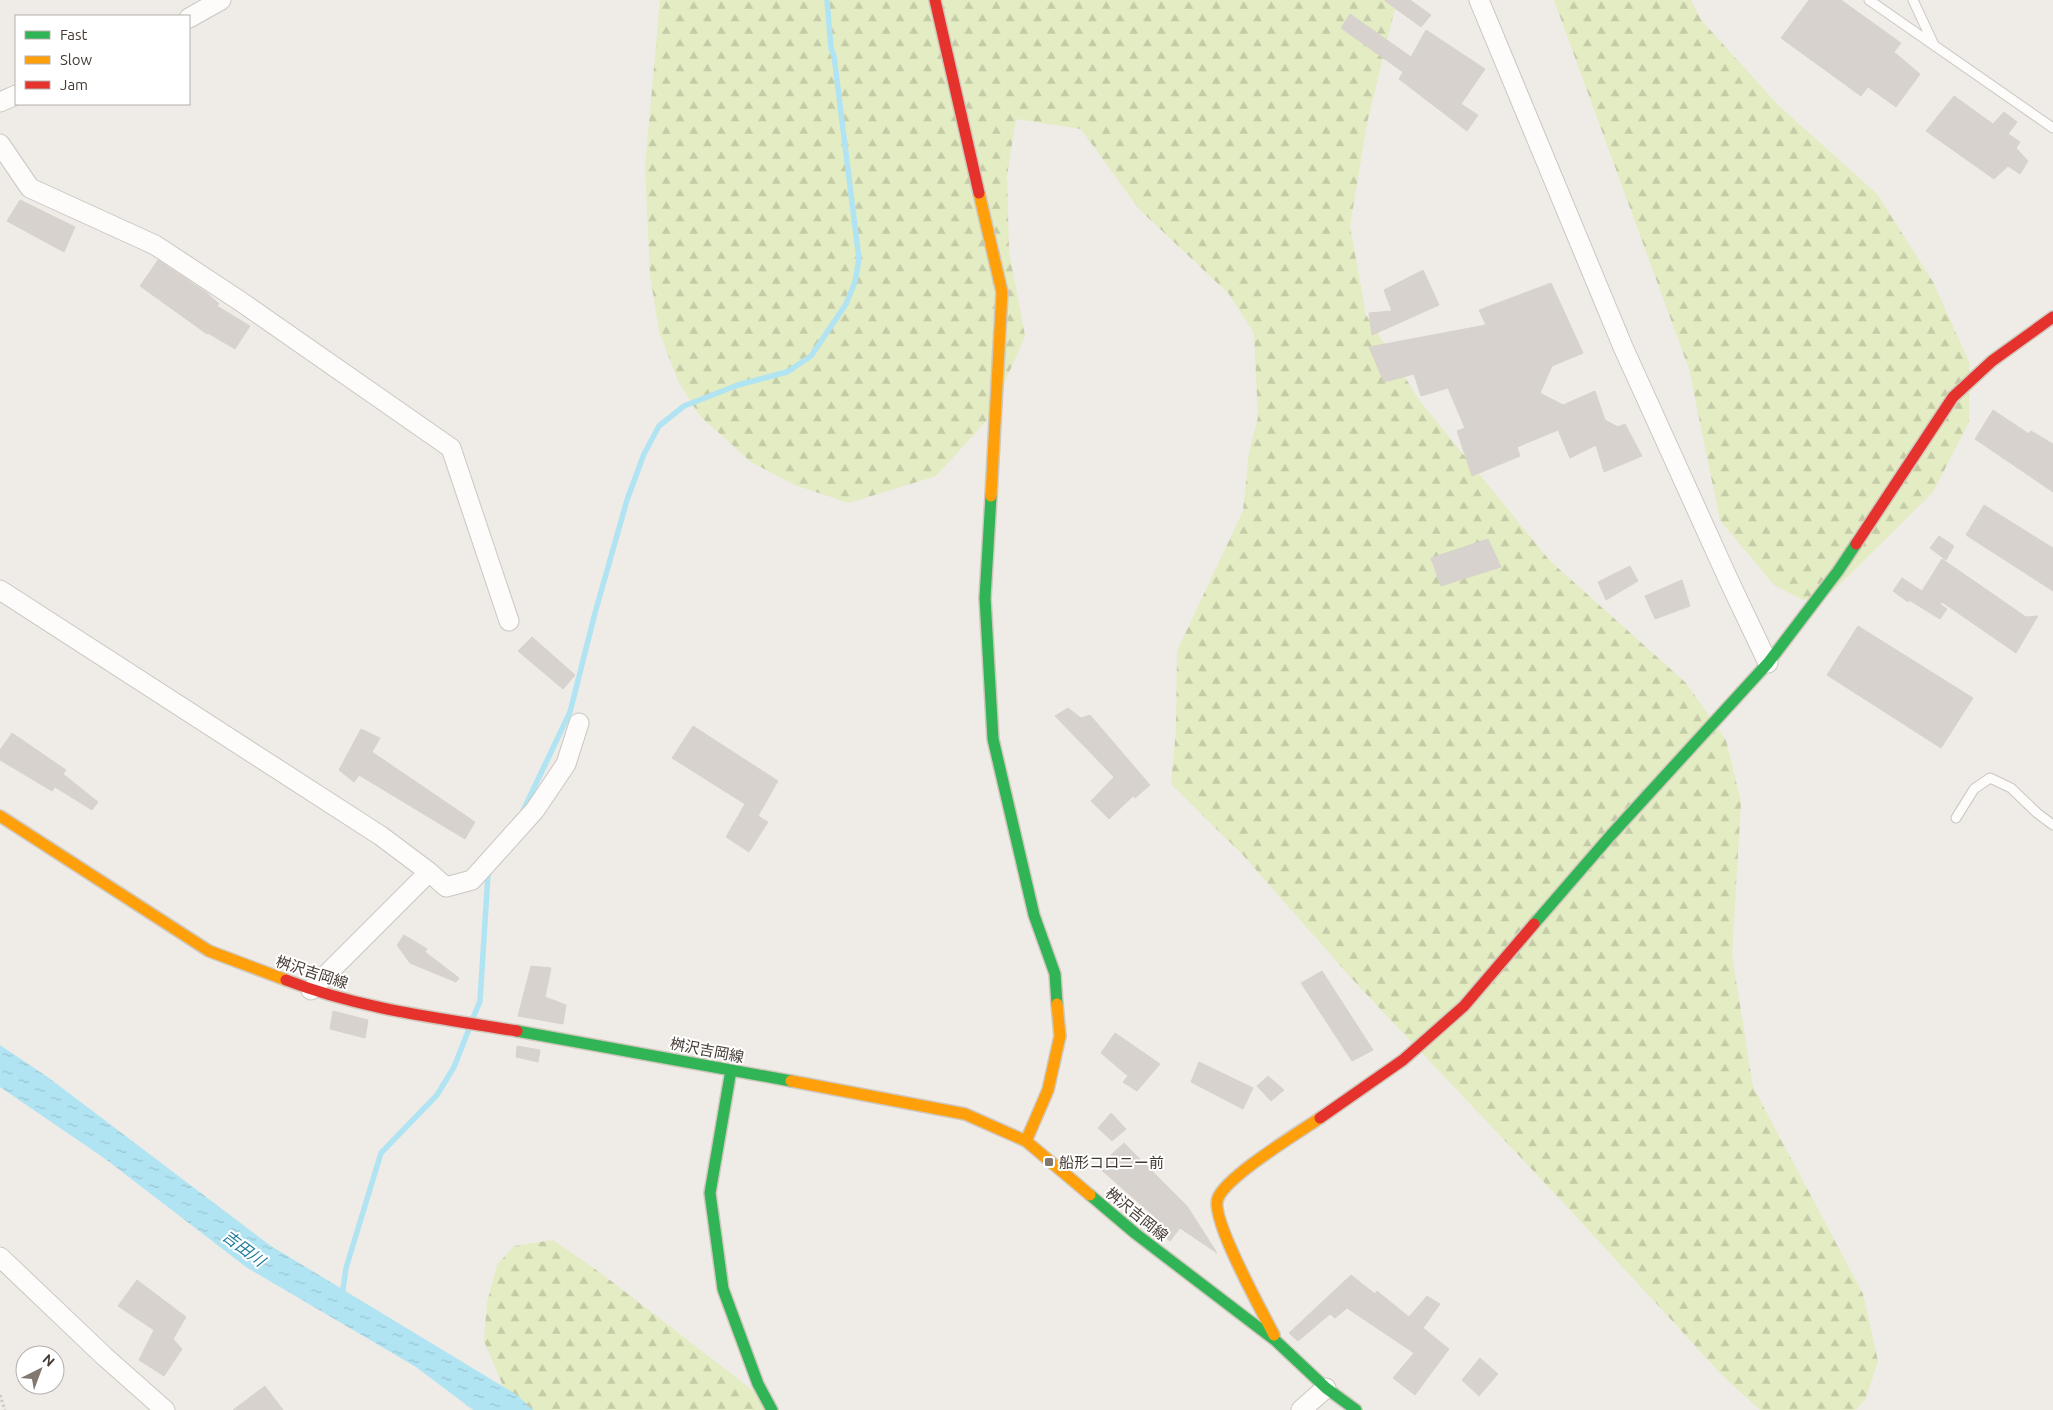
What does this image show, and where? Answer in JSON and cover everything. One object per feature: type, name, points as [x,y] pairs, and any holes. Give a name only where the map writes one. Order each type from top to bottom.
[{"type":"street","points":[[190,17],[221,0]]},
{"type":"street","points":[[935,0],[1002,292],[985,598],[993,739],[1034,915],[1056,974],[1060,1036],[1048,1090],[1026,1141]]},
{"type":"street","points":[[1478,0],[1623,347],[1768,663]]},
{"type":"street","points":[[0,102],[15,95]]},
{"type":"street","points":[[0,144],[30,188],[155,245],[240,301],[451,448],[509,621]]},
{"type":"street","points":[[1276,1341],[1222,1227],[1216,1204],[1220,1195],[1234,1180],[1255,1163],[1402,1060],[1464,1006],[1611,835],[1768,663],[1838,571],[1953,396],[1992,361],[2053,317]]},
{"type":"street","points":[[0,590],[381,836],[430,872],[446,888],[472,880],[535,810],[566,764],[579,724]]},
{"type":"street","name":"桝沢吉岡線","points":[[0,816],[209,951],[311,990],[380,1008],[554,1037],[965,1114],[1026,1141],[1136,1234],[1276,1341],[1326,1388],[1356,1410]]},
{"type":"street","points":[[311,990],[430,872]]},
{"type":"street","points":[[731,1070],[710,1193],[723,1289],[758,1384],[772,1410]]},
{"type":"street","points":[[0,1257],[104,1356],[165,1410]]},
{"type":"street","points":[[1301,1410],[1326,1388]]},
{"type":"lane","points":[[1869,0],[2053,128]]},
{"type":"lane","points":[[1913,0],[1934,45]]},
{"type":"lane","points":[[1956,818],[1974,789],[1990,778],[2011,788],[2037,813],[2053,825]]},
{"type":"path","points":[[0,1395],[5,1410]]},
{"type":"green space","points":[[660,0],[1397,0],[1367,123],[1350,226],[1366,315],[1419,400],[1549,560],[1686,683],[1726,740],[1741,802],[1732,955],[1753,1087],[1863,1294],[1878,1361],[1866,1398],[1856,1410],[1760,1410],[1724,1377],[1558,1197],[1354,981],[1242,854],[1171,784],[1176,730],[1177,651],[1243,511],[1249,452],[1258,417],[1254,333],[1229,294],[1139,209],[1081,129],[1016,119],[1007,176],[1009,252],[1025,336],[989,418],[936,476],[849,503],[795,485],[751,462],[700,416],[678,381],[659,331],[650,275],[645,167]]},
{"type":"green space","points":[[1554,0],[1691,0],[1701,20],[1779,106],[1877,194],[1933,282],[1969,362],[1969,422],[1933,492],[1831,593],[1803,600],[1774,585],[1720,520],[1689,369]]},
{"type":"green space","points":[[553,1240],[602,1274],[778,1410],[513,1410],[484,1341],[487,1303],[497,1265],[514,1246]]},
{"type":"water","name":"吉田川","points":[[0,1045],[49,1078],[271,1246],[517,1395],[533,1410],[473,1410],[416,1367],[246,1267],[104,1158],[0,1087]]},
{"type":"building","points":[[1384,0],[1410,0],[1431,15],[1421,27]]},
{"type":"building","points":[[1809,0],[1841,0],[1901,43],[1894,52],[1920,74],[1896,107],[1868,87],[1861,96],[1781,38]]},
{"type":"building","points":[[1350,14],[1411,57],[1426,30],[1485,69],[1461,104],[1478,115],[1467,131],[1399,79],[1403,72],[1341,28]]},
{"type":"building","points":[[1954,96],[1993,124],[2004,112],[2017,122],[2008,134],[2020,142],[2016,148],[2028,161],[2020,174],[2008,166],[1994,179],[1926,131]]},
{"type":"building","points":[[20,200],[75,227],[64,252],[7,221]]},
{"type":"building","points":[[158,260],[207,293],[219,304],[217,306],[250,326],[235,349],[207,334],[140,286]]},
{"type":"building","points":[[1423,270],[1439,305],[1372,335],[1369,313],[1392,311],[1384,290]]},
{"type":"building","points":[[1551,283],[1583,353],[1552,366],[1540,393],[1563,405],[1595,391],[1605,420],[1618,427],[1625,424],[1642,456],[1604,472],[1596,445],[1570,458],[1558,430],[1517,447],[1520,456],[1472,476],[1457,431],[1465,428],[1448,388],[1421,396],[1414,374],[1384,382],[1369,347],[1486,325],[1479,310]]},
{"type":"building","points":[[1993,410],[2029,434],[2031,431],[2053,444],[2053,492],[1975,439]]},
{"type":"building","points":[[1984,505],[2053,548],[2053,591],[1966,535]]},
{"type":"building","points":[[1939,536],[1954,546],[1946,560],[1930,548]]},
{"type":"building","points":[[1488,539],[1501,567],[1441,586],[1431,558]]},
{"type":"building","points":[[1942,559],[2026,617],[2038,616],[2016,653],[1942,602],[1940,604],[1947,609],[1940,619],[1909,600],[1908,602],[1893,591],[1902,578],[1922,591]]},
{"type":"building","points":[[1630,566],[1638,581],[1606,600],[1598,582]]},
{"type":"building","points":[[1682,580],[1690,606],[1655,619],[1645,596]]},
{"type":"building","points":[[1858,626],[1973,698],[1941,748],[1827,675]]},
{"type":"building","points":[[532,637],[575,675],[563,689],[518,651]]},
{"type":"building","points":[[1068,708],[1081,718],[1090,715],[1150,785],[1135,798],[1133,796],[1109,819],[1091,801],[1114,777],[1055,716]]},
{"type":"building","points":[[693,726],[778,781],[758,816],[768,822],[749,852],[726,837],[745,804],[672,758]]},
{"type":"building","points":[[361,729],[380,738],[372,752],[475,822],[465,839],[359,775],[354,782],[339,770]]},
{"type":"building","points":[[12,733],[66,770],[63,774],[98,802],[92,810],[55,787],[52,791],[0,760],[0,750]]},
{"type":"building","points":[[404,935],[427,949],[425,952],[459,978],[456,982],[410,963],[397,945]]},
{"type":"building","points":[[531,966],[551,968],[545,997],[566,1005],[563,1024],[518,1016]]},
{"type":"building","points":[[1322,971],[1373,1050],[1352,1061],[1301,983]]},
{"type":"building","points":[[333,1011],[368,1020],[365,1038],[330,1029]]},
{"type":"building","points":[[1115,1033],[1160,1064],[1137,1091],[1123,1082],[1128,1076],[1101,1053]]},
{"type":"building","points":[[517,1046],[540,1050],[538,1062],[516,1057]]},
{"type":"building","points":[[1199,1062],[1253,1088],[1243,1109],[1191,1082]]},
{"type":"building","points":[[1268,1076],[1284,1090],[1271,1101],[1257,1086]]},
{"type":"building","points":[[1111,1113],[1126,1129],[1112,1141],[1098,1128]]},
{"type":"building","points":[[1124,1143],[1187,1206],[1217,1253],[1180,1228],[1170,1241],[1158,1232],[1162,1223],[1098,1167]]},
{"type":"building","points":[[1351,1275],[1375,1294],[1377,1291],[1409,1317],[1427,1296],[1440,1304],[1423,1328],[1449,1349],[1415,1395],[1393,1378],[1414,1353],[1347,1308],[1335,1318],[1330,1314],[1298,1341],[1289,1333]]},
{"type":"building","points":[[137,1280],[186,1317],[173,1339],[182,1349],[164,1376],[139,1360],[154,1330],[118,1306]]},
{"type":"building","points":[[1480,1358],[1498,1374],[1479,1396],[1462,1380]]},
{"type":"building","points":[[265,1386],[283,1410],[233,1410]]},
{"type":"waterway","points":[[523,811],[570,712],[595,613],[627,500],[644,454],[659,426],[684,406],[738,385],[787,372],[811,356],[846,304],[855,282],[859,259],[834,56],[831,48],[827,0]]},
{"type":"waterway","points":[[473,1018],[480,1001],[488,874],[491,869]]},
{"type":"waterway","points":[[342,1296],[346,1268],[381,1153],[437,1095],[454,1067],[469,1029]]},
{"type":"traffic: fast","points":[[991,496],[985,598],[993,739],[1034,915],[1055,974],[1057,1004]]},
{"type":"traffic: fast","points":[[1534,924],[1611,835],[1768,663],[1838,571],[1856,544]]},
{"type":"traffic: fast","points":[[517,1031],[791,1081]]},
{"type":"traffic: fast","points":[[731,1070],[710,1193],[723,1289],[758,1384],[772,1410]]},
{"type":"traffic: fast","points":[[1090,1195],[1136,1234],[1276,1341],[1326,1388],[1356,1410]]},
{"type":"traffic: slow","points":[[979,193],[1002,292],[991,496]]},
{"type":"traffic: slow","points":[[0,816],[209,951],[286,980]]},
{"type":"traffic: slow","points":[[1026,1141],[1048,1090],[1060,1036],[1057,1004]]},
{"type":"traffic: slow","points":[[791,1081],[965,1114],[1026,1141],[1090,1195]]},
{"type":"traffic: slow","points":[[1274,1335],[1229,1244],[1217,1208],[1218,1198],[1224,1189],[1248,1167],[1320,1118]]},
{"type":"traffic: jam","points":[[935,0],[979,193]]},
{"type":"traffic: jam","points":[[1856,544],[1953,397],[1992,361],[2053,317]]},
{"type":"traffic: jam","points":[[1320,1118],[1403,1060],[1464,1006],[1534,924]]},
{"type":"traffic: jam","points":[[286,980],[342,998],[400,1012],[517,1031]]},
{"type":"place","name":"船形コロニー前","points":[[1049,1162]]}]
